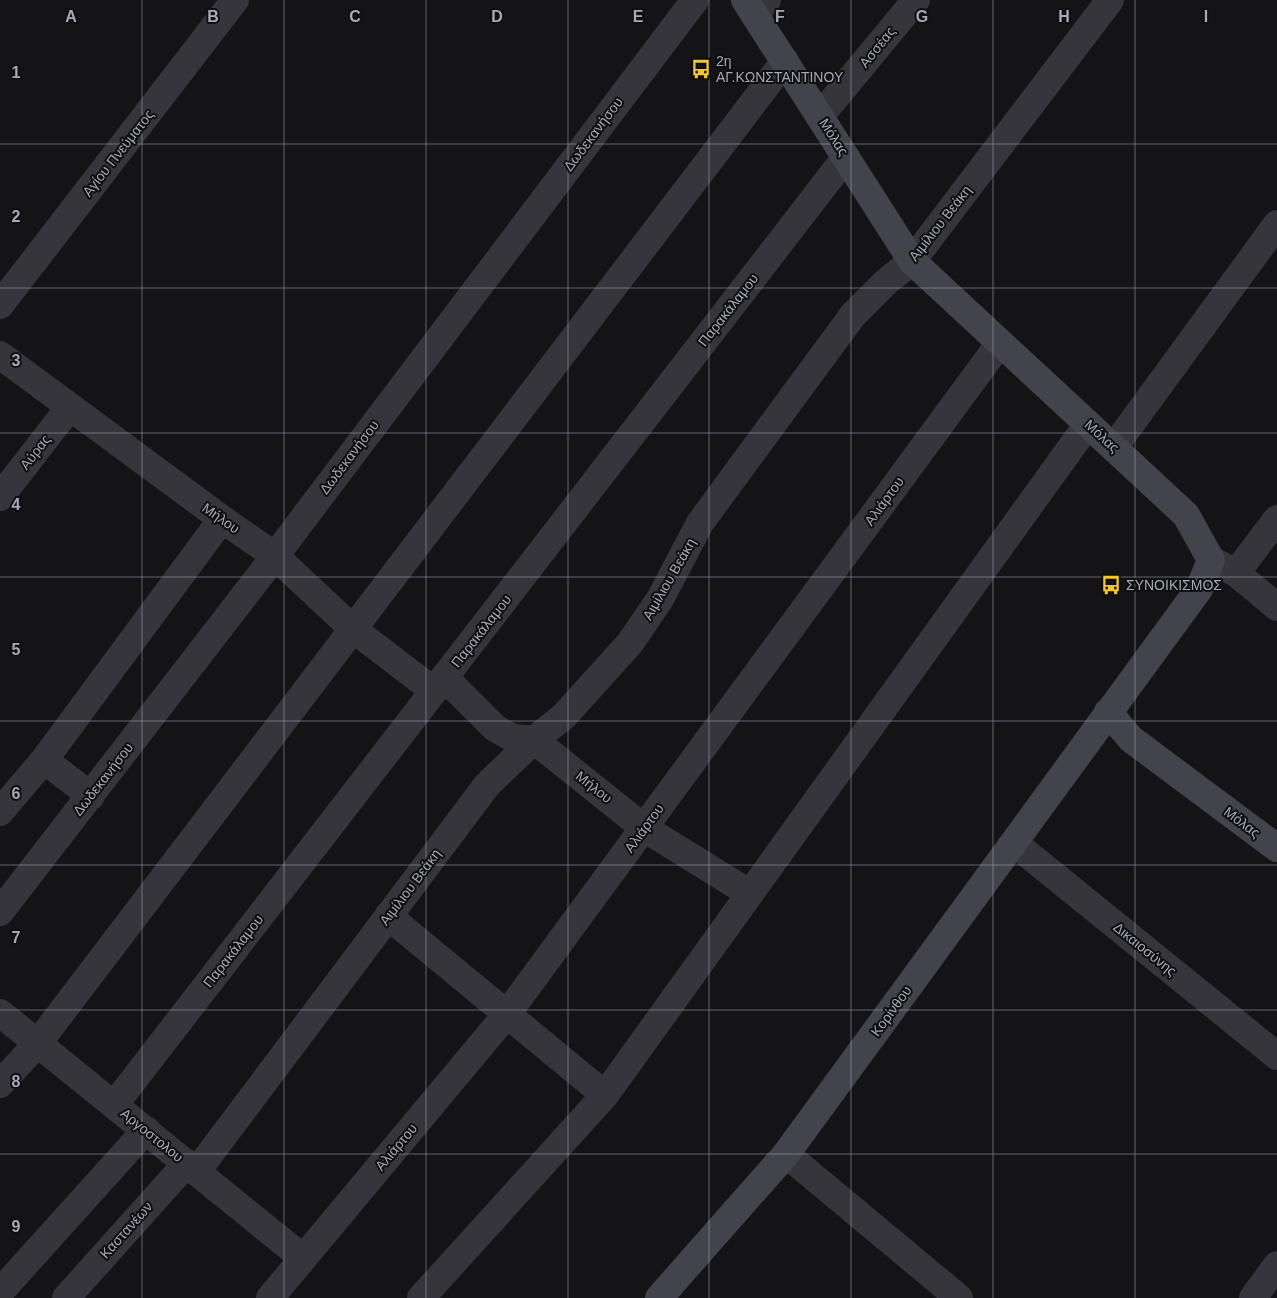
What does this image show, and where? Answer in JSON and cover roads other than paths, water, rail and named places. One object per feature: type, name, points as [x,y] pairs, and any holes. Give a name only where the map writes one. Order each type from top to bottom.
[{"type":"street","name":"Αγίου Πνεύματος","points":[[0,306],[235,0]]},
{"type":"street","name":"Δωδεκανήσου","points":[[0,912],[275,556],[695,0]]},
{"type":"street","name":"Ασσέας","points":[[820,116],[916,0]]},
{"type":"street","name":"Αιμίλιου Βεάκη","points":[[192,1167],[388,916],[487,785],[534,740],[564,716],[630,643],[660,599],[700,523],[853,315],[886,282],[912,261],[1110,0]]},
{"type":"street","name":"Μόλας","points":[[756,5],[785,61],[912,261],[1186,515],[1211,560]]},
{"type":"street","points":[[0,1084],[38,1043],[785,61]]},
{"type":"street","name":"Παρακάλαμου","points":[[115,1104],[846,157]]},
{"type":"street","points":[[1114,447],[1277,224]]},
{"type":"street","name":"Αλιάρτου","points":[[270,1298],[507,1014],[1000,343]]},
{"type":"street","name":"Μήλου","points":[[0,356],[222,520],[275,556],[353,630],[440,684],[495,728],[512,738],[534,740],[644,828],[750,893]]},
{"type":"street","name":"Αύρας","points":[[0,497],[69,408]]},
{"type":"street","points":[[421,1298],[605,1095],[1088,424]]},
{"type":"street","points":[[1236,573],[1277,519]]},
{"type":"street","points":[[0,812],[44,760],[222,520]]},
{"type":"street","points":[[1108,712],[1199,589],[1211,560],[1236,573],[1277,607]]},
{"type":"street","name":"Μόλας","points":[[1108,712],[1131,738],[1277,848]]},
{"type":"street","name":"Κορίνθου","points":[[659,1298],[786,1154],[1108,712]]},
{"type":"street","points":[[44,760],[91,796]]},
{"type":"street","name":"Δικαιοσύνης","points":[[1014,843],[1277,1056]]},
{"type":"street","points":[[388,916],[605,1095]]},
{"type":"street","name":"Αργοστολου","points":[[0,1013],[115,1104],[303,1258]]},
{"type":"street","points":[[0,1292],[146,1130]]},
{"type":"street","points":[[786,1154],[959,1298]]},
{"type":"street","name":"Καστανέων","points":[[66,1298],[192,1167]]},
{"type":"street","points":[[1253,1298],[1277,1265]]},
{"type":"place","name":"2η ΑΓ.ΚΩΝΣΤΑΝΤΙΝΟΥ","points":[[701,69]]},
{"type":"place","name":"ΣΥΝΟΙΚΙΣΜΟΣ","points":[[1111,585]]}]
